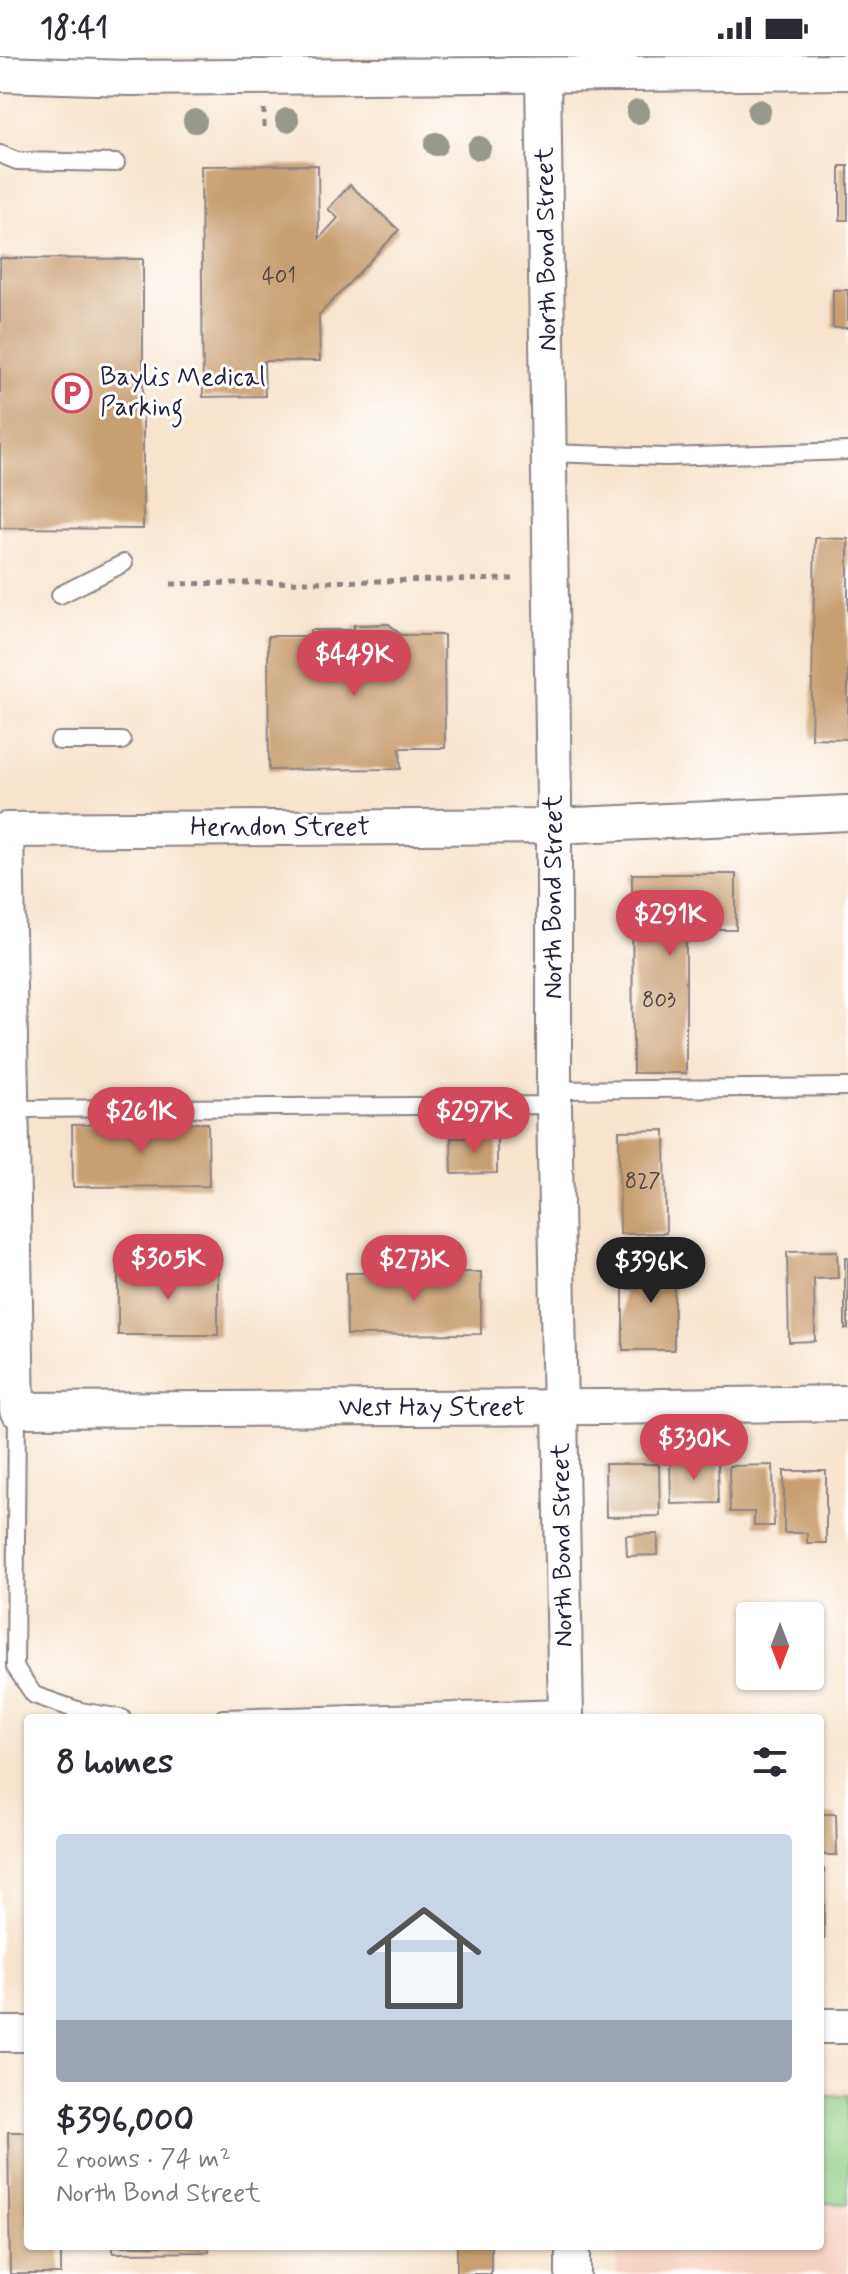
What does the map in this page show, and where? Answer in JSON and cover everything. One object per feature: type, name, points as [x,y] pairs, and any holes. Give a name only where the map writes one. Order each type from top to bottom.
[{"type":"street","points":[[0,74],[128,78],[848,72]]},
{"type":"street","name":"North Bond Street","points":[[543,76],[554,1098],[566,1713]]},
{"type":"street","name":"Herndon Street","points":[[12,1109],[6,830],[553,826],[848,813]]},
{"type":"street","points":[[12,1109],[17,1410]]},
{"type":"street","name":"West Hay Street","points":[[17,1410],[848,1403]]},
{"type":"street","points":[[824,2026],[848,2026]]},
{"type":"street","points":[[0,2034],[24,2034]]},
{"type":"street","points":[[573,2250],[573,2274]]},
{"type":"lane","points":[[0,154],[17,161],[116,163]]},
{"type":"lane","points":[[549,453],[666,457],[848,451]]},
{"type":"lane","points":[[60,595],[124,563]]},
{"type":"lane","points":[[59,741],[88,749],[122,741]]},
{"type":"lane","points":[[12,1109],[554,1098],[848,1087]]},
{"type":"lane","points":[[17,1410],[15,1667],[34,1695],[98,1714]]},
{"type":"lane","points":[[497,1714],[566,1713]]},
{"type":"path","points":[[264,109],[264,133]]},
{"type":"path","points":[[171,584],[515,579]]},
{"type":"shaded area","points":[[824,2088],[848,2088],[848,2274],[617,2274],[617,2250],[824,2250]]},
{"type":"green space","points":[[824,2095],[848,2095],[848,2204],[824,2203]]},
{"type":"building","points":[[318,165],[319,239],[338,218],[328,209],[350,185],[399,230],[319,315],[320,361],[264,361],[265,396],[203,397],[201,166]]},
{"type":"building","points":[[840,166],[848,166],[848,220],[840,220]]},
{"type":"building","name":"Baylis Medical Parking","points":[[0,258],[143,259],[143,529],[0,528]]},
{"type":"building","points":[[833,290],[848,290],[848,328],[833,328]]},
{"type":"building","points":[[815,538],[848,539],[848,739],[811,738]]},
{"type":"building","points":[[389,624],[401,635],[444,635],[445,748],[400,748],[401,769],[269,770],[268,636],[310,636],[310,630],[354,630],[354,625]]},
{"type":"building","points":[[632,874],[736,874],[736,930],[686,930],[686,1073],[633,1073]]},
{"type":"building","points":[[208,1123],[209,1186],[73,1187],[72,1125]]},
{"type":"building","points":[[665,1130],[666,1233],[620,1234],[619,1131]]},
{"type":"building","points":[[497,1137],[497,1173],[452,1174],[451,1138]]},
{"type":"building","points":[[641,1250],[674,1250],[674,1350],[623,1350],[623,1289],[640,1289]]},
{"type":"building","points":[[837,1251],[838,1278],[814,1279],[815,1341],[789,1342],[787,1252]]},
{"type":"building","points":[[845,1258],[848,1258],[848,1329],[845,1329]]},
{"type":"building","points":[[218,1268],[218,1335],[118,1335],[118,1269]]},
{"type":"building","points":[[481,1272],[481,1334],[347,1335],[346,1273]]},
{"type":"building","points":[[718,1459],[719,1503],[671,1504],[670,1460]]},
{"type":"building","points":[[605,1464],[659,1464],[660,1516],[606,1517]]},
{"type":"building","points":[[773,1465],[774,1526],[754,1526],[754,1512],[730,1512],[729,1466]]},
{"type":"building","points":[[784,1471],[826,1471],[826,1543],[807,1543],[807,1533],[784,1533]]},
{"type":"building","points":[[658,1534],[658,1555],[627,1556],[626,1535]]},
{"type":"building","points":[[824,1814],[836,1814],[837,1855],[824,1855]]},
{"type":"building","points":[[8,2132],[24,2132],[24,2250],[61,2250],[61,2274],[10,2274]]},
{"type":"building","points":[[113,2250],[209,2250],[209,2252],[113,2253]]},
{"type":"building","points":[[457,2250],[491,2250],[491,2274],[457,2274]]},
{"type":"place","name":"Baylis Medical Parking","points":[[72,393]]}]
